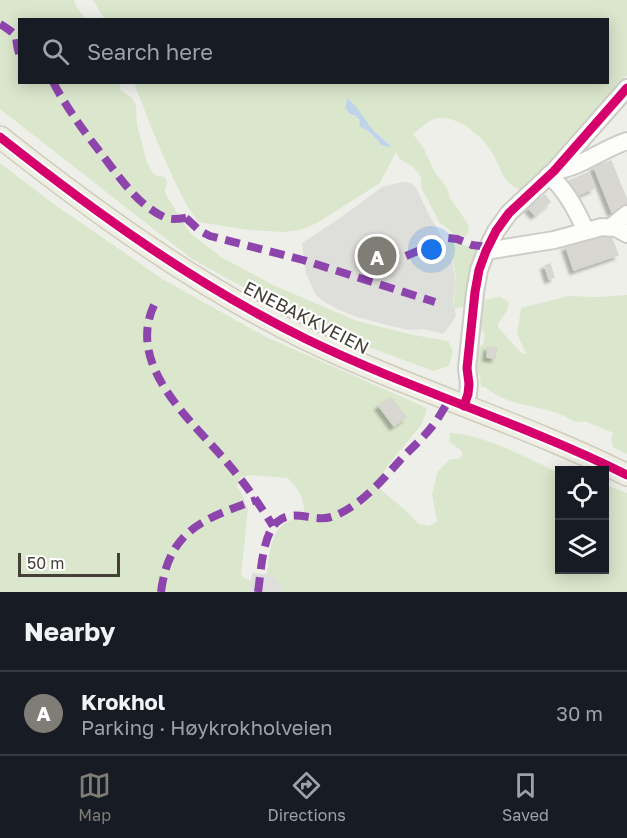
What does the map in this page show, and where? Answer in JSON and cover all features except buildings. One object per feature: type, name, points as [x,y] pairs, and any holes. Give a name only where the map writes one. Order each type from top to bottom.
[{"type":"main road","name":"ENEBAKKVEIEN","points":[[0,137],[155,252],[222,293],[307,339],[384,374],[551,440],[627,475]]},
{"type":"street","points":[[457,403],[468,394],[467,368],[475,292],[479,270],[496,231],[509,213],[551,173],[627,88]]},
{"type":"street","points":[[551,173],[575,166],[627,141]]},
{"type":"street","points":[[551,173],[574,206],[586,231]]},
{"type":"street","points":[[611,227],[627,214]]},
{"type":"street","points":[[486,251],[554,240],[602,227],[611,227],[627,234]]},
{"type":"green space","points":[[0,0],[74,0],[84,18],[18,18],[18,84],[120,84],[120,90],[132,98],[136,106],[137,124],[147,163],[154,175],[165,177],[166,195],[190,233],[221,257],[273,285],[357,321],[448,341],[453,351],[449,366],[433,371],[317,328],[192,259],[0,109]]},
{"type":"green space","points":[[93,0],[627,0],[627,75],[571,141],[565,152],[522,190],[510,184],[491,151],[481,138],[466,126],[440,118],[432,120],[413,134],[424,149],[434,171],[447,188],[450,198],[468,224],[469,231],[466,236],[457,236],[439,222],[422,189],[421,177],[413,167],[400,159],[396,152],[380,183],[317,223],[300,230],[283,232],[250,230],[198,222],[184,200],[134,84],[609,84],[609,18],[104,18]],"holes":[[[346,98],[358,109],[370,127],[391,148],[381,145],[362,128],[356,116],[349,115],[345,107]]]},
{"type":"green space","points":[[0,163],[51,202],[164,280],[266,337],[427,408],[422,424],[375,485],[419,524],[429,526],[437,522],[432,494],[438,471],[450,459],[459,459],[463,455],[461,450],[449,442],[450,433],[492,443],[555,471],[555,574],[609,574],[609,486],[627,493],[627,592],[281,592],[281,585],[267,574],[271,546],[278,530],[284,524],[303,518],[303,501],[288,478],[250,475],[240,478],[237,487],[248,509],[241,576],[251,581],[249,592],[0,592]]},
{"type":"green space","points":[[449,240],[482,249],[467,300],[463,307],[454,309],[456,278],[446,244]]},
{"type":"green space","points":[[627,295],[627,454],[613,447],[611,438],[614,433],[555,412],[516,403],[481,387],[480,376],[476,374],[476,350],[483,344],[485,334],[476,325],[479,307],[483,300],[500,297],[509,302],[498,327],[520,352],[527,355],[517,334],[521,308],[568,296]]},
{"type":"shaded area","points":[[402,182],[414,185],[450,251],[456,284],[453,302],[456,315],[443,334],[423,329],[408,330],[339,310],[315,294],[306,273],[302,243],[382,187]]},
{"type":"shaded area","points":[[252,573],[267,574],[275,578],[282,586],[281,592],[249,592]]},
{"type":"water","points":[[346,98],[391,148],[381,145],[371,134],[360,127],[356,116],[349,114],[345,107]]},
{"type":"marked path","points":[[0,24],[15,35],[18,49]]},
{"type":"marked path","points":[[54,84],[81,127],[136,197],[164,217],[174,219],[192,217]]},
{"type":"marked path","points":[[186,218],[200,231],[210,236],[303,260],[435,302]]},
{"type":"marked path","points":[[406,256],[448,238],[488,247]]},
{"type":"marked path","points":[[154,305],[148,328],[149,351],[156,372],[183,413],[236,473],[273,526]]},
{"type":"marked path","points":[[258,592],[265,545],[277,522],[290,516],[327,518],[354,505],[380,482],[427,433],[449,400]]},
{"type":"marked path","points":[[161,592],[165,571],[172,554],[192,530],[205,521],[256,500]]},
{"type":"cycle path","points":[[464,406],[468,394],[467,368],[479,270],[496,231],[509,213],[554,171],[627,88]]},
{"type":"cycle path","points":[[0,137],[73,193],[148,246],[265,318],[346,357],[548,439],[627,475]]},
{"type":"place","name":"Krokhol","points":[[377,256]]}]
